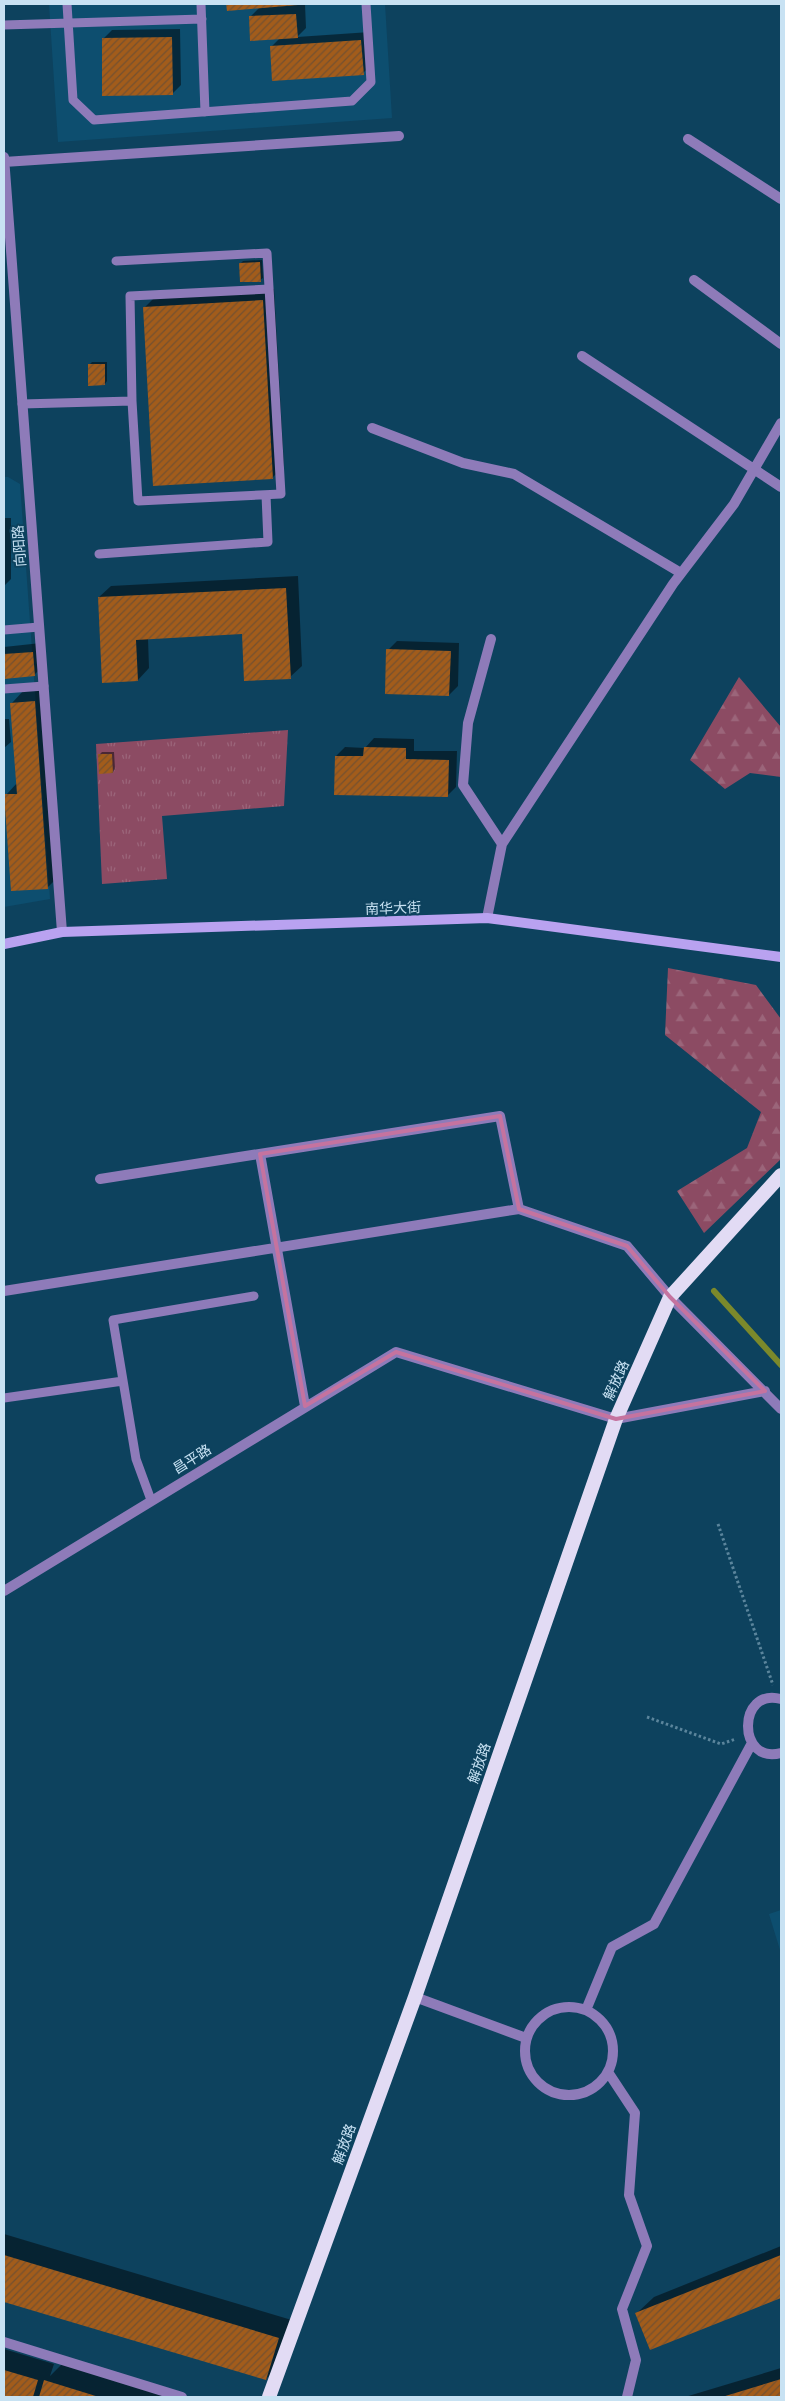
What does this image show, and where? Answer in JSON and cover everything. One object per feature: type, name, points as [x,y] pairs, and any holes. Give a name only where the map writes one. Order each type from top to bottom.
[{"type":"highway","name":"解放路","points":[[269,2397],[415,1997],[616,1419],[670,1297],[781,1175]]},
{"type":"main road","name":"南华大街","points":[[4,944],[62,932],[487,918],[781,957]]},
{"type":"street","points":[[4,162],[399,136]]},
{"type":"street","points":[[688,138],[781,199]]},
{"type":"street","name":"向阳路","points":[[4,157],[7,239],[22,404],[62,932]]},
{"type":"street","points":[[694,280],[781,344]]},
{"type":"street","points":[[582,356],[781,487]]},
{"type":"street","points":[[487,918],[502,844],[681,573],[734,504],[781,422]]},
{"type":"street","points":[[372,428],[463,463],[514,474],[681,573]]},
{"type":"street","points":[[491,639],[468,723],[463,786],[502,844]]},
{"type":"street","points":[[100,1179],[500,1116],[519,1209]]},
{"type":"street","points":[[260,1154],[305,1406]]},
{"type":"street","points":[[4,1291],[519,1209],[628,1246],[670,1297],[781,1409]]},
{"type":"street","name":"昌平路","points":[[4,1591],[396,1352],[616,1419]]},
{"type":"street","points":[[616,1419],[765,1391]]},
{"type":"street","points":[[779,1698],[768,1698],[753,1708],[747,1725],[750,1738],[759,1749],[768,1753],[781,1753]]},
{"type":"street","points":[[586,2010],[612,1947],[654,1924],[750,1738]]},
{"type":"street","points":[[415,1997],[526,2038]]},
{"type":"street","points":[[572,2007],[586,2010],[599,2018],[608,2030],[613,2044],[613,2058],[608,2072],[599,2084],[586,2092],[572,2096],[557,2094],[544,2088],[534,2079],[527,2066],[524,2052],[526,2038],[533,2025],[543,2014],[557,2008],[572,2007]]},
{"type":"street","points":[[608,2072],[635,2113],[629,2195],[647,2246],[622,2309],[636,2360],[627,2397]]},
{"type":"street","points":[[4,2342],[182,2397]]},
{"type":"lane","points":[[67,4],[73,100],[94,120],[352,101],[371,82],[366,4]]},
{"type":"lane","points":[[201,4],[205,112]]},
{"type":"lane","points":[[4,25],[202,19]]},
{"type":"lane","points":[[116,261],[267,253],[281,494],[138,501],[132,401],[130,296],[269,289]]},
{"type":"lane","points":[[22,404],[132,401]]},
{"type":"lane","points":[[99,554],[268,542],[266,494]]},
{"type":"lane","points":[[4,630],[39,627]]},
{"type":"lane","points":[[4,689],[44,686]]},
{"type":"lane","points":[[151,1500],[136,1460],[114,1320],[254,1296]]},
{"type":"lane","points":[[4,1398],[123,1381]]},
{"type":"path","points":[[718,1524],[779,1698]]},
{"type":"path","points":[[647,1717],[721,1744],[750,1738]]},
{"type":"highlighted area","points":[[500,1116],[519,1209],[627,1246],[670,1297],[765,1391],[616,1419],[396,1352],[305,1406],[260,1154]]},
{"type":"shaded area","points":[[49,4],[385,4],[392,118],[58,142]]},
{"type":"shaded area","points":[[4,477],[8,477],[20,484],[50,899],[4,907]]},
{"type":"shaded area","points":[[781,1910],[781,1953],[769,1914]]},
{"type":"green space","points":[[739,677],[781,727],[781,777],[750,773],[725,789],[690,760]]},
{"type":"green space","points":[[288,730],[284,806],[162,816],[167,879],[102,884],[96,744]]},
{"type":"green space","points":[[668,968],[756,985],[781,1019],[781,1159],[704,1233],[677,1191],[747,1148],[761,1112],[665,1035]]},
{"type":"building","points":[[226,4],[298,4],[298,5],[227,11]]},
{"type":"building","points":[[296,14],[298,38],[250,41],[249,16]]},
{"type":"building","points":[[172,37],[173,95],[102,96],[102,38]]},
{"type":"building","points":[[361,40],[364,75],[272,81],[270,46]]},
{"type":"building","points":[[260,262],[261,282],[240,282],[239,263]]},
{"type":"building","points":[[263,300],[273,479],[153,486],[143,307]]},
{"type":"building","points":[[88,364],[105,364],[105,385],[88,386]]},
{"type":"building","points":[[286,588],[291,679],[244,681],[242,634],[136,640],[138,681],[102,683],[98,597]]},
{"type":"building","points":[[386,649],[451,651],[449,696],[385,694]]},
{"type":"building","points":[[33,652],[35,676],[4,679],[4,654]]},
{"type":"building","points":[[35,701],[48,889],[11,891],[4,794],[17,794],[10,703]]},
{"type":"building","points":[[364,747],[406,748],[406,759],[449,760],[448,797],[334,795],[335,756],[363,756]]},
{"type":"building","points":[[98,754],[112,754],[113,773],[99,774]]},
{"type":"building","points":[[4,2255],[279,2338],[266,2380],[4,2302]]},
{"type":"building","points":[[781,2255],[781,2298],[650,2350],[635,2313]]},
{"type":"building","points":[[4,2370],[38,2380],[33,2397],[4,2397]]},
{"type":"building","points":[[781,2379],[781,2397],[722,2397]]},
{"type":"building","points":[[44,2380],[99,2397],[39,2397]]},
{"type":"waterway","points":[[714,1291],[781,1365]]}]
